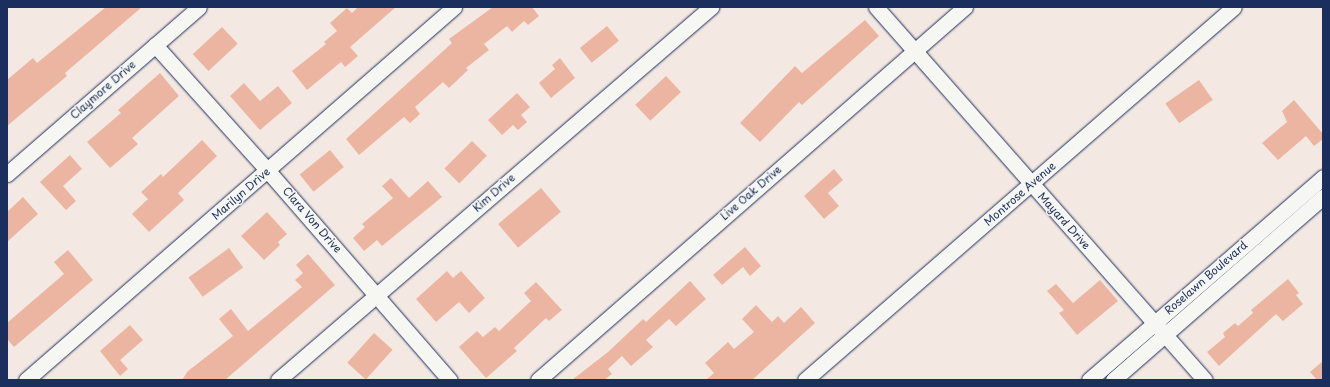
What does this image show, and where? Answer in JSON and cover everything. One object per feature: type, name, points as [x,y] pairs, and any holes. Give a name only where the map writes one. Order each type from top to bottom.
[{"type":"street","name":"Claymore Drive","points":[[7,174],[199,7]]},
{"type":"street","name":"Marilyn Drive","points":[[26,380],[454,7]]},
{"type":"street","name":"Kim Drive","points":[[278,380],[378,296],[485,200],[711,7]]},
{"type":"street","name":"Mayard Drive","points":[[876,7],[916,50],[1031,184],[1205,380]]},
{"type":"street","name":"Live Oak Drive","points":[[538,380],[965,7]]},
{"type":"street","name":"Montrose Avenue","points":[[805,380],[1234,7]]},
{"type":"street","name":"Clara Von Drive","points":[[155,45],[268,170],[450,380]]},
{"type":"street","name":"Roselawn Boulevard","points":[[1089,380],[1323,177]]},
{"type":"street","name":"Roselawn Boulevard","points":[[1114,380],[1323,197]]},
{"type":"street","points":[[1280,214],[1290,226]]},
{"type":"building","points":[[106,7],[142,7],[65,73],[67,76],[7,126],[7,80],[33,58],[37,63]]},
{"type":"building","points":[[358,7],[396,7],[350,47],[358,56],[345,67],[341,62],[307,90],[292,71],[326,44],[324,42],[337,31],[330,23],[347,8],[352,13]]},
{"type":"building","points":[[493,7],[532,7],[539,16],[528,25],[524,21],[512,32],[507,26],[484,44],[489,50],[466,68],[468,70],[449,88],[443,82],[415,107],[420,114],[410,123],[404,117],[359,155],[346,139],[452,43],[449,39]]},
{"type":"building","points":[[865,20],[879,36],[802,105],[799,102],[760,142],[740,123],[795,66],[802,73]]},
{"type":"building","points":[[607,26],[619,41],[592,63],[580,48]]},
{"type":"building","points":[[222,27],[238,44],[208,71],[193,54]]},
{"type":"building","points":[[560,58],[575,78],[551,98],[539,83],[555,69],[552,65]]},
{"type":"building","points":[[160,73],[179,96],[132,138],[138,144],[110,168],[87,142],[121,113],[118,110]]},
{"type":"building","points":[[666,76],[681,92],[650,121],[635,105]]},
{"type":"building","points":[[1199,80],[1213,100],[1179,123],[1165,104]]},
{"type":"building","points":[[244,83],[260,101],[278,86],[292,103],[260,130],[230,96]]},
{"type":"building","points":[[517,93],[530,107],[521,115],[527,122],[518,130],[513,125],[502,135],[488,120]]},
{"type":"building","points":[[1294,100],[1323,134],[1323,139],[1314,146],[1306,136],[1278,160],[1262,143],[1287,122],[1282,111]]},
{"type":"building","points":[[202,140],[217,156],[178,193],[184,200],[149,232],[132,214],[148,199],[141,192],[161,174],[163,177]]},
{"type":"building","points":[[472,141],[487,156],[459,183],[444,169]]},
{"type":"building","points":[[330,150],[344,167],[314,192],[300,175]]},
{"type":"building","points":[[70,155],[82,169],[63,186],[76,201],[66,210],[40,182]]},
{"type":"building","points":[[834,169],[843,180],[828,193],[839,206],[824,219],[804,196]]},
{"type":"building","points":[[391,178],[409,198],[428,181],[442,197],[382,246],[377,240],[364,251],[353,238],[365,227],[362,224],[393,198],[382,186]]},
{"type":"building","points":[[541,188],[561,212],[518,248],[498,224]]},
{"type":"building","points":[[23,197],[38,214],[7,242],[7,212]]},
{"type":"building","points":[[267,212],[287,234],[278,242],[280,245],[264,260],[241,236]]},
{"type":"building","points":[[745,247],[761,266],[750,276],[743,267],[722,285],[713,275]]},
{"type":"building","points":[[229,248],[243,267],[203,297],[189,277]]},
{"type":"building","points":[[68,250],[93,280],[14,347],[7,339],[7,323],[64,274],[54,262]]},
{"type":"building","points":[[308,254],[335,285],[225,380],[182,380],[188,371],[233,336],[219,319],[231,309],[248,331],[302,287],[295,280],[303,273],[296,265]]},
{"type":"building","points":[[447,271],[453,278],[461,271],[485,298],[469,313],[459,302],[436,322],[416,299]]},
{"type":"building","points":[[1288,279],[1299,293],[1296,295],[1303,304],[1283,321],[1276,314],[1219,366],[1207,352],[1225,337],[1223,333],[1235,323],[1238,326],[1253,313],[1251,310]]},
{"type":"building","points":[[1100,280],[1118,301],[1077,335],[1059,313],[1064,310],[1047,291],[1056,284],[1073,303]]},
{"type":"building","points":[[690,281],[706,299],[676,326],[669,319],[646,340],[653,347],[631,366],[622,356],[608,369],[612,374],[604,380],[572,380],[608,352],[643,319],[646,322]]},
{"type":"building","points":[[536,282],[562,310],[549,321],[546,318],[514,348],[517,351],[486,378],[459,347],[477,331],[483,337],[495,327],[499,331],[531,301],[524,293]]},
{"type":"building","points":[[756,305],[772,322],[778,316],[784,323],[801,307],[815,323],[752,380],[706,380],[714,373],[705,363],[728,342],[734,349],[754,332],[742,319]]},
{"type":"building","points":[[130,325],[143,340],[120,360],[128,369],[120,376],[100,351]]},
{"type":"building","points":[[374,333],[393,350],[366,379],[347,363]]},
{"type":"building","points":[[1323,361],[1323,380],[1317,380],[1310,372]]}]
